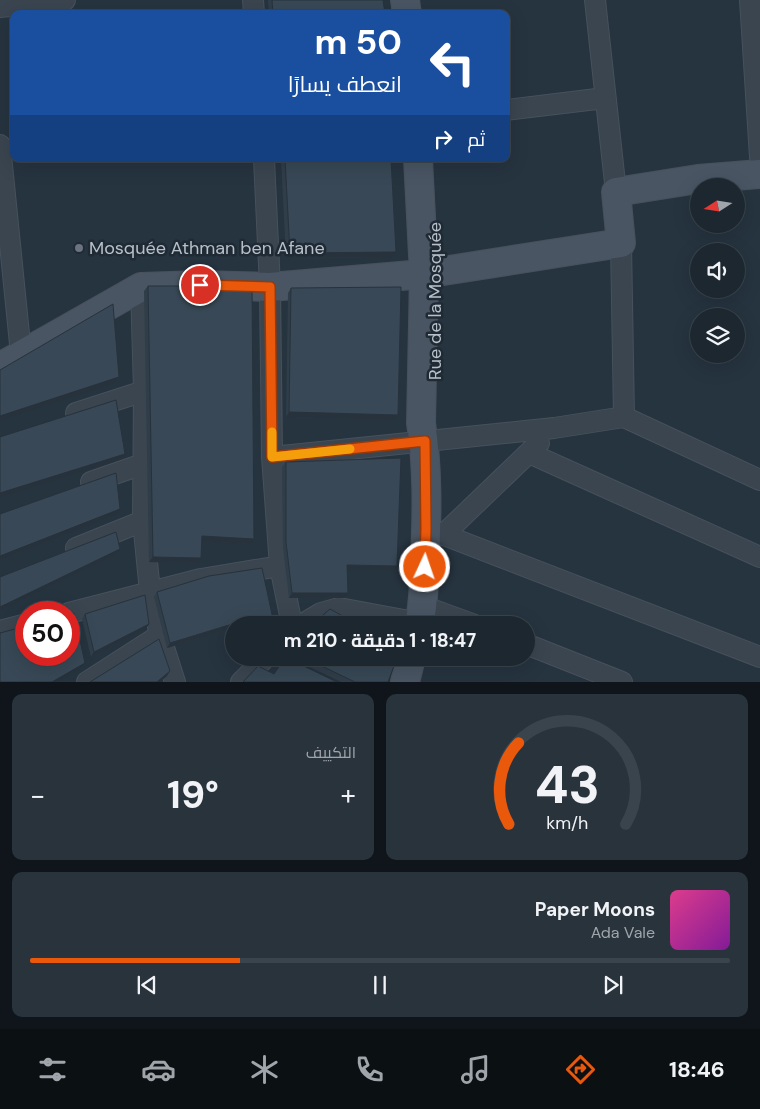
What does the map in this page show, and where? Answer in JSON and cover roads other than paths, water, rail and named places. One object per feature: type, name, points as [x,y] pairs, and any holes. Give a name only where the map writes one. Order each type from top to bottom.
[{"type":"street","points":[[0,7],[64,0]]},
{"type":"street","points":[[595,0],[621,243],[624,417]]},
{"type":"street","points":[[750,0],[760,157]]},
{"type":"street","points":[[510,110],[605,98]]},
{"type":"street","points":[[0,145],[11,361],[141,287],[200,285],[270,287],[430,272],[621,243]]},
{"type":"street","points":[[264,162],[270,287],[272,457],[280,566],[290,616]]},
{"type":"street","points":[[418,162],[430,272]]},
{"type":"street","name":"Rue de la Mosquée","points":[[425,441],[434,418],[430,272],[433,162]]},
{"type":"street","points":[[616,192],[698,179],[760,174]]},
{"type":"street","points":[[141,287],[144,391],[143,521],[150,592],[160,635],[175,682]]},
{"type":"street","points":[[59,419],[144,391]]},
{"type":"street","points":[[272,457],[554,428],[624,417],[760,480]]},
{"type":"street","points":[[434,532],[529,453],[554,428]]},
{"type":"street","points":[[421,616],[434,532],[425,441]]},
{"type":"street","points":[[529,453],[760,557]]},
{"type":"street","points":[[72,489],[144,464]]},
{"type":"street","points":[[63,554],[143,521]]},
{"type":"street","points":[[434,532],[760,657]]},
{"type":"street","points":[[80,615],[150,592],[201,579],[280,566]]},
{"type":"street","points":[[316,616],[339,608],[405,616]]},
{"type":"street","points":[[0,631],[15,627]]},
{"type":"street","points":[[86,675],[160,635]]},
{"type":"street","points":[[535,648],[622,682]]},
{"type":"street","points":[[241,682],[257,666]]},
{"type":"street","points":[[405,682],[409,666]]},
{"type":"place","name":"Mosquée Athman ben Afane","points":[[79,248]]}]
